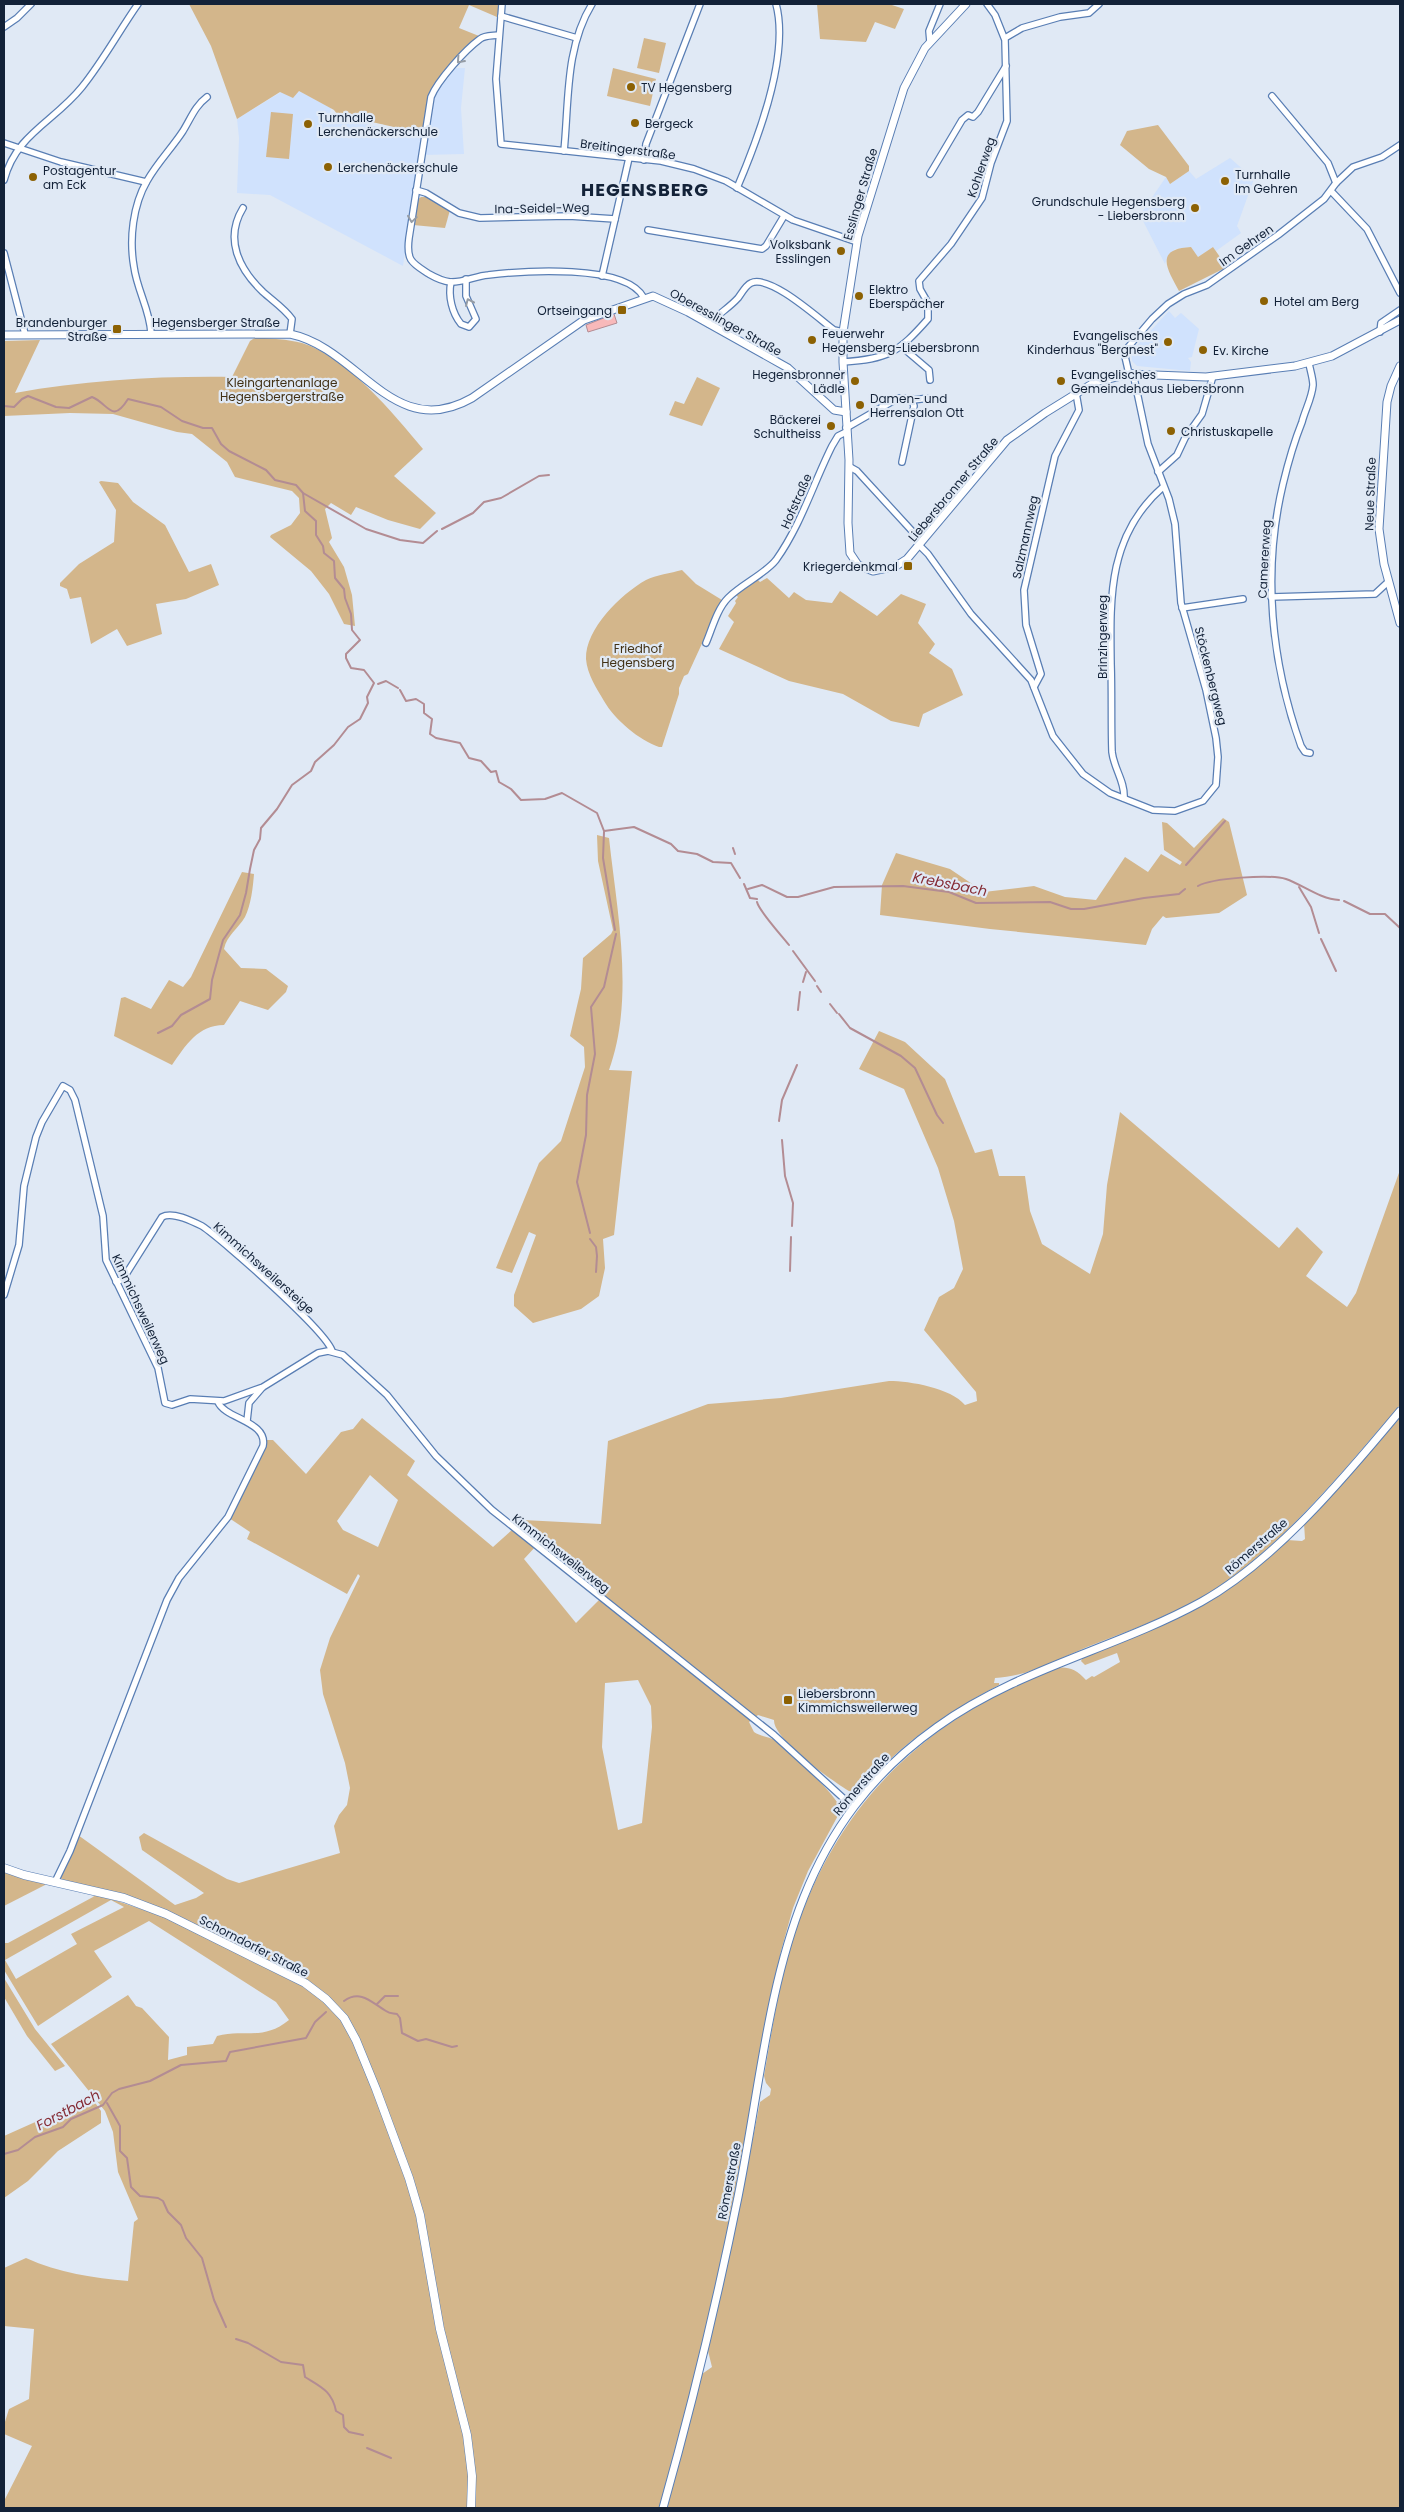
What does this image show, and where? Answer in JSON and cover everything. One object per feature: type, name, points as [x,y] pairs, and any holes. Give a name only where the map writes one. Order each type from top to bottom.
[{"type":"main road","name":"Schorndorfer Straße","points":[[4,1868],[118,1897],[155,1910],[298,1979],[322,1995],[344,2018],[356,2040],[401,2154],[420,2215],[439,2323],[467,2435],[472,2470],[471,2508]]},
{"type":"street","points":[[4,27],[17,18],[31,4]]},
{"type":"street","points":[[4,180],[9,163],[18,147],[78,91],[138,4]]},
{"type":"street","points":[[416,190],[427,113],[434,90],[479,39],[499,35],[502,4]]},
{"type":"street","points":[[564,151],[569,84],[577,38],[592,4]]},
{"type":"street","points":[[644,160],[646,144],[700,4]]},
{"type":"street","points":[[737,188],[756,142],[770,94],[778,36],[776,4]]},
{"type":"street","points":[[930,42],[930,29],[940,4]]},
{"type":"street","name":"Esslinger Straße","points":[[846,430],[843,332],[857,242],[904,88],[913,67],[930,42],[966,4]]},
{"type":"street","name":"Kohlerweg","points":[[902,346],[928,319],[928,301],[919,285],[920,278],[952,244],[982,198],[989,168],[1008,119],[1005,38],[995,15],[987,4]]},
{"type":"street","points":[[1005,38],[1022,28],[1060,17],[1089,13],[1099,4]]},
{"type":"street","points":[[501,16],[577,38]]},
{"type":"street","name":"Breitingerstraße","points":[[499,35],[496,79],[500,142],[674,163],[701,170],[737,188],[784,216],[857,242]]},
{"type":"street","points":[[930,174],[962,120],[968,115],[973,117],[978,112],[1006,66]]},
{"type":"street","points":[[151,333],[150,318],[135,277],[132,248],[136,212],[146,182],[183,131],[197,105],[207,96]]},
{"type":"street","points":[[1272,96],[1328,163],[1336,182]]},
{"type":"street","points":[[4,143],[61,162],[146,182]]},
{"type":"street","name":"Im Gehren","points":[[1131,373],[1124,352],[1156,314],[1180,296],[1205,286],[1310,211],[1331,191],[1336,182],[1355,166],[1382,157],[1400,145]]},
{"type":"street","points":[[602,276],[629,158]]},
{"type":"street","name":"Ina-Seidel-Weg","points":[[416,190],[426,192],[459,212],[480,218],[569,216],[615,219]]},
{"type":"street","name":"Oberesslinger Straße","points":[[416,190],[408,252],[414,264],[433,277],[451,282],[531,271],[602,276],[636,288],[644,298],[657,297],[709,324],[792,371],[834,410],[846,412]]},
{"type":"street","points":[[1331,191],[1367,229],[1400,292]]},
{"type":"street","points":[[243,208],[234,227],[234,239],[238,258],[251,279],[292,319],[290,334]]},
{"type":"street","points":[[648,230],[762,249],[766,246],[784,216]]},
{"type":"street","points":[[4,253],[25,334]]},
{"type":"street","points":[[451,282],[450,293],[455,312],[461,324],[469,327],[474,324],[476,319],[465,294],[466,279]]},
{"type":"street","points":[[709,324],[735,301],[749,284],[754,283],[780,291],[834,330],[843,332]]},
{"type":"street","name":"Hegensberger Straße","points":[[4,335],[290,334],[309,338],[332,350],[393,400],[415,408],[441,409],[472,398],[584,320],[644,298]]},
{"type":"street","points":[[1380,332],[1381,323],[1400,310]]},
{"type":"street","points":[[1158,472],[1177,455],[1185,438],[1202,414],[1213,376],[1309,363],[1340,352],[1400,320]]},
{"type":"street","points":[[843,362],[876,359],[902,346],[930,370],[930,380]]},
{"type":"street","name":"Camererweg","points":[[1309,363],[1312,391],[1289,460],[1277,512],[1272,557],[1271,597],[1277,654],[1285,694],[1302,746],[1305,752],[1310,753]]},
{"type":"street","name":"Neue Straße","points":[[1400,366],[1391,386],[1387,402],[1380,500],[1380,539],[1388,582],[1400,623]]},
{"type":"street","name":"Liebersbronner Straße","points":[[846,430],[850,467],[848,540],[851,556],[856,563],[868,570],[883,570],[902,563],[920,546],[1007,440],[1076,393],[1100,380],[1131,373],[1213,376]]},
{"type":"street","name":"Stöckenbergweg","points":[[920,546],[928,554],[971,614],[1018,665],[1034,687],[1051,730],[1071,760],[1102,789],[1153,810],[1175,811],[1201,803],[1216,785],[1218,757],[1216,738],[1206,690],[1182,608],[1177,536],[1169,501],[1145,435],[1131,373]]},
{"type":"street","name":"Salzmannweg","points":[[1034,687],[1041,674],[1026,624],[1025,584],[1055,456],[1079,410],[1076,393]]},
{"type":"street","name":"Hofstraße","points":[[706,643],[726,600],[772,564],[789,540],[838,436],[898,398],[907,396],[913,400],[929,398]]},
{"type":"street","points":[[902,462],[913,411],[913,400]]},
{"type":"street","points":[[850,467],[857,471],[912,531]]},
{"type":"street","name":"Brinzingerweg","points":[[1124,798],[1124,785],[1115,768],[1112,752],[1111,614],[1113,582],[1126,536],[1149,501],[1163,487]]},
{"type":"street","points":[[1271,597],[1375,594],[1388,582]]},
{"type":"street","points":[[1182,608],[1243,599]]},
{"type":"street","name":"Kimmichsweilerweg","points":[[4,1295],[18,1249],[24,1186],[37,1132],[64,1086],[70,1090],[75,1100],[103,1216],[105,1257],[158,1368],[164,1401],[170,1405],[190,1400],[218,1402],[263,1386],[314,1354],[332,1351],[345,1357],[380,1389],[436,1456],[511,1527],[772,1733],[853,1806]]},
{"type":"street","name":"Kimmichsweilersteige","points":[[116,1282],[123,1279],[162,1217],[169,1214],[183,1218],[202,1226],[228,1247],[320,1333],[328,1342],[332,1351]]},
{"type":"street","name":"Kimmichsweilerweg","points":[[247,1421],[250,1403],[263,1386]]},
{"type":"street","points":[[55,1882],[70,1852],[167,1600],[180,1578],[228,1517],[264,1442],[261,1434],[247,1421],[222,1409],[218,1402]]},
{"type":"street","name":"Römerstraße","points":[[663,2508],[693,2397],[726,2256],[774,2003],[790,1932],[815,1868],[835,1832],[853,1806],[902,1754],[958,1712],[1025,1677],[1180,1612],[1238,1578],[1292,1529],[1400,1411]]},
{"type":"shaded area","points":[[455,68],[465,68],[461,108],[464,154],[423,155],[429,113],[435,92]]},
{"type":"shaded area","name":"Lerchenäckerschule","points":[[299,91],[331,108],[330,114],[333,116],[419,137],[422,141],[403,266],[270,195],[237,193],[239,138],[237,119],[281,92],[293,98]]},
{"type":"shaded area","name":"Grundschule Hegensberg - Liebersbronn","points":[[1230,158],[1254,179],[1237,226],[1241,233],[1216,251],[1213,247],[1198,257],[1191,247],[1175,249],[1167,258],[1165,264],[1140,215],[1166,177],[1170,184],[1189,171],[1196,179]]},
{"type":"shaded area","name":"Evangelisches Kinderhaus \"Bergnest\"","points":[[1169,311],[1175,318],[1181,313],[1199,329],[1192,357],[1188,358],[1191,362],[1190,371],[1137,366],[1132,361],[1131,352]]},
{"type":"shaded area","points":[[614,314],[617,323],[588,332],[586,325]]},
{"type":"green space","points":[[189,4],[500,4],[497,17],[469,5],[459,28],[479,36],[453,64],[430,95],[422,132],[420,133],[337,114],[334,110],[299,91],[293,98],[280,92],[237,119],[211,46]]},
{"type":"green space","points":[[817,4],[889,4],[904,9],[895,29],[875,22],[866,42],[820,39]]},
{"type":"green space","name":"TV Hegensberg","points":[[644,38],[666,43],[659,73],[637,68]]},
{"type":"green space","name":"TV Hegensberg","points":[[613,68],[656,79],[650,106],[607,96]]},
{"type":"green space","points":[[271,112],[293,114],[289,159],[266,157]]},
{"type":"green space","points":[[1158,125],[1189,166],[1189,171],[1170,184],[1166,177],[1149,169],[1120,145],[1127,131]]},
{"type":"green space","points":[[421,197],[426,197],[450,210],[445,228],[413,225],[417,200]]},
{"type":"green space","points":[[1191,247],[1198,257],[1213,247],[1227,267],[1179,291],[1168,268],[1168,256],[1179,249]]},
{"type":"green space","name":"Kleingartenanlage Hegensbergerstraße","points":[[256,337],[302,343],[336,360],[383,403],[423,449],[394,476],[436,513],[420,529],[388,520],[356,507],[351,515],[331,503],[325,509],[332,538],[329,542],[344,567],[352,595],[355,626],[344,624],[329,594],[311,571],[270,537],[291,525],[300,513],[299,498],[292,491],[235,477],[227,462],[192,434],[177,432],[113,414],[70,413],[4,416],[4,341],[40,340],[15,393],[123,380],[177,377],[232,377],[250,341]]},
{"type":"green space","points":[[697,377],[720,388],[702,426],[669,415],[675,401],[684,404]]},
{"type":"green space","points":[[99,482],[118,483],[133,502],[165,525],[189,572],[211,564],[219,585],[186,599],[156,604],[162,634],[127,646],[117,629],[91,644],[81,597],[70,599],[67,589],[60,586],[60,583],[79,564],[114,542],[116,510]]},
{"type":"green space","name":"Friedhof Hegensberg","points":[[682,570],[696,584],[722,600],[688,674],[684,676],[662,747],[659,747],[644,740],[614,715],[590,676],[586,659],[587,648],[591,636],[598,625],[626,594],[650,578]]},
{"type":"green space","points":[[767,578],[789,598],[794,592],[806,600],[832,603],[840,591],[877,616],[901,594],[926,604],[918,623],[935,644],[929,653],[952,669],[963,695],[923,714],[919,727],[891,721],[843,694],[789,681],[719,649],[734,622],[728,616],[736,603],[735,601],[738,597],[736,595],[757,579],[760,582]]},
{"type":"green space","points":[[1223,818],[1229,822],[1247,895],[1219,913],[1166,918],[1163,916],[1152,929],[1146,945],[990,929],[880,915],[882,885],[896,853],[950,869],[984,892],[1034,886],[1065,897],[1096,900],[1125,857],[1148,872],[1161,854],[1180,865],[1182,862],[1164,850],[1162,822],[1167,823],[1194,848]]},
{"type":"green space","points":[[597,835],[609,838],[622,955],[621,1014],[617,1042],[609,1070],[632,1071],[614,1235],[603,1239],[605,1268],[599,1296],[581,1309],[533,1323],[514,1306],[514,1295],[536,1235],[529,1232],[512,1273],[496,1268],[539,1163],[561,1141],[585,1067],[584,1047],[570,1036],[581,989],[583,958],[611,934],[613,930],[598,861]]},
{"type":"green space","points":[[242,872],[254,874],[250,902],[245,917],[230,936],[224,949],[241,968],[266,969],[288,986],[286,992],[268,1010],[240,1001],[224,1025],[207,1028],[200,1032],[172,1065],[114,1036],[121,998],[125,997],[151,1009],[169,980],[183,987],[191,977]]},
{"type":"green space","points":[[879,1031],[905,1042],[945,1079],[975,1153],[992,1149],[999,1176],[1025,1176],[1030,1211],[1042,1244],[1090,1274],[1103,1234],[1107,1185],[1120,1112],[1279,1248],[1297,1227],[1323,1252],[1306,1276],[1347,1307],[1356,1293],[1400,1170],[1400,1405],[1311,1506],[1262,1553],[1236,1574],[1195,1601],[1149,1623],[1031,1671],[995,1678],[994,1683],[999,1683],[999,1685],[955,1710],[926,1730],[887,1762],[860,1789],[849,1791],[805,1759],[783,1738],[776,1728],[774,1720],[758,1715],[749,1722],[754,1732],[776,1741],[801,1763],[832,1795],[841,1810],[808,1871],[793,1908],[781,1951],[722,2258],[695,2376],[659,2508],[474,2508],[473,2453],[444,2333],[424,2220],[346,2015],[326,1995],[122,1894],[62,1880],[60,1876],[78,1835],[175,1905],[196,1898],[204,1893],[142,1850],[139,1837],[144,1833],[227,1879],[239,1883],[340,1853],[334,1826],[339,1815],[347,1805],[350,1788],[345,1763],[323,1694],[320,1670],[330,1638],[360,1576],[358,1574],[347,1594],[247,1539],[250,1532],[229,1518],[266,1440],[273,1440],[306,1474],[341,1432],[353,1429],[362,1418],[415,1461],[407,1475],[493,1547],[523,1520],[601,1524],[608,1441],[708,1404],[781,1398],[889,1381],[908,1382],[940,1390],[959,1399],[965,1405],[977,1401],[976,1392],[924,1330],[939,1297],[954,1288],[963,1269],[954,1221],[938,1168],[904,1089],[859,1069]],"holes":[[[370,1475],[398,1500],[378,1547],[343,1530],[337,1521]],[[537,1545],[604,1595],[576,1623],[524,1559]],[[638,1680],[651,1706],[652,1727],[642,1823],[618,1830],[602,1747],[605,1683]]]},
{"type":"green space","points":[[1400,1417],[1400,2508],[667,2508],[702,2374],[712,2367],[708,2351],[732,2245],[760,2102],[770,2095],[771,2089],[766,2083],[764,2076],[776,2007],[788,1956],[809,1896],[828,1856],[851,1820],[878,1786],[908,1756],[941,1729],[978,1705],[1045,1671],[1062,1667],[1078,1673],[1086,1680],[1092,1676],[1094,1677],[1120,1662],[1117,1653],[1085,1665],[1081,1661],[1083,1657],[1170,1621],[1216,1597],[1244,1578],[1287,1540],[1302,1541],[1305,1539],[1304,1523]]},
{"type":"green space","points":[[4,1871],[45,1883],[45,1885],[4,1906]]},
{"type":"green space","points":[[96,1894],[162,1916],[297,1983],[320,1998],[344,2024],[355,2045],[405,2174],[417,2217],[464,2437],[469,2479],[468,2508],[4,2508],[4,2501],[32,2446],[4,2434],[4,2425],[9,2409],[29,2399],[34,2329],[4,2326],[4,2268],[26,2258],[51,2268],[76,2274],[128,2281],[134,2222],[138,2219],[118,2172],[113,2132],[105,2111],[51,2044],[128,1995],[136,2006],[142,2008],[169,2037],[168,2060],[187,2055],[187,2047],[213,2044],[217,2036],[271,2030],[289,2020],[276,2002],[149,1921],[94,1951],[112,1977],[38,2026],[4,1970],[4,1943],[8,1943]],"holes":[[[111,1900],[124,1907],[71,1934],[77,1944],[16,1979],[5,1960]]]},
{"type":"green space","points":[[4,1978],[35,2029],[65,2066],[55,2071],[27,2036],[4,1997]]},
{"type":"green space","points":[[91,2097],[101,2111],[101,2123],[58,2151],[28,2181],[4,2198],[4,2136]]},
{"type":"waterway","points":[[4,406],[14,407],[28,396],[56,407],[69,408],[92,397],[114,411],[123,407],[128,399],[161,407],[182,421],[203,428],[212,428],[221,444],[229,451],[266,470],[275,480],[296,485],[303,493],[305,511],[316,521],[316,535],[323,546],[324,553],[334,561],[335,578],[344,589],[351,614],[352,630],[360,640],[346,654],[346,658],[351,668],[364,670],[374,683],[367,697],[368,703],[360,719],[348,727],[334,745],[315,762],[311,771],[292,785],[277,809],[261,828],[260,839],[254,850],[240,915],[223,940],[212,980],[210,999],[181,1015],[172,1026],[158,1033]]},
{"type":"waterway","points":[[442,529],[473,513],[484,502],[501,498],[539,476],[549,475]]},
{"type":"waterway","points":[[303,493],[366,529],[400,540],[423,543],[437,531]]},
{"type":"waterway","name":"Krebsbach","points":[[378,684],[386,681],[398,688]]},
{"type":"waterway","name":"Krebsbach","points":[[400,690],[406,701],[416,699],[424,704],[424,713],[432,719],[430,734],[436,738],[460,743],[469,758],[481,761],[491,772],[496,771],[499,782],[511,789],[521,800],[545,799],[562,793],[597,813],[604,831],[634,827],[671,844],[678,851],[697,854],[713,862],[731,863],[740,878]]},
{"type":"waterway","points":[[1186,865],[1225,821]]},
{"type":"waterway","points":[[604,832],[603,858],[615,930]]},
{"type":"waterway","points":[[733,848],[735,854]]},
{"type":"waterway","name":"Krebsbach","points":[[1198,886],[1228,879],[1278,878],[1286,879],[1325,897],[1339,900]]},
{"type":"waterway","points":[[744,884],[750,898],[757,899]]},
{"type":"waterway","name":"Krebsbach","points":[[748,889],[762,885],[787,897],[798,897],[834,887],[903,886],[949,892],[976,903],[1050,902],[1071,909],[1084,909],[1144,898],[1179,894],[1185,889]]},
{"type":"waterway","points":[[1299,887],[1311,907],[1319,933]]},
{"type":"waterway","name":"Krebsbach","points":[[1344,901],[1370,914],[1385,914],[1400,928]]},
{"type":"waterway","points":[[757,902],[766,917],[789,945]]},
{"type":"waterway","points":[[590,1233],[577,1182],[586,1135],[587,1095],[595,1054],[591,1007],[604,987],[616,934]]},
{"type":"waterway","points":[[1321,939],[1336,971]]},
{"type":"waterway","points":[[793,951],[815,981]]},
{"type":"waterway","points":[[803,982],[806,972]]},
{"type":"waterway","points":[[817,986],[821,992]]},
{"type":"waterway","points":[[798,1010],[800,992]]},
{"type":"waterway","points":[[830,1004],[837,1013]]},
{"type":"waterway","points":[[839,1014],[850,1028],[901,1056],[915,1068],[937,1115],[943,1123]]},
{"type":"waterway","points":[[779,1121],[782,1100],[797,1065]]},
{"type":"waterway","points":[[782,1140],[785,1176],[793,1203],[792,1226]]},
{"type":"waterway","points":[[790,1271],[791,1237]]},
{"type":"waterway","points":[[590,1239],[596,1247],[596,1272]]},
{"type":"waterway","name":"Forstbach","points":[[344,2001],[356,1996],[361,1997],[387,2012],[397,2014],[400,2018],[402,2033],[418,2041],[426,2039],[452,2047],[457,2046]]},
{"type":"waterway","points":[[377,2004],[385,1996],[398,1996]]},
{"type":"waterway","name":"Forstbach","points":[[4,2154],[18,2150],[35,2137],[63,2127],[71,2119],[103,2105],[112,2093],[119,2089],[150,2081],[181,2065],[226,2061],[230,2052],[306,2038],[315,2022],[326,2012]]},
{"type":"waterway","points":[[107,2103],[120,2126],[120,2151],[127,2158],[131,2187],[140,2196],[158,2198],[163,2201],[168,2212],[181,2225],[186,2238],[202,2258],[214,2300],[226,2327]]},
{"type":"waterway","points":[[236,2339],[248,2343],[281,2362],[303,2365],[305,2377],[325,2390],[332,2399],[336,2411],[343,2415],[344,2427],[349,2432],[363,2435]]},
{"type":"waterway","points":[[367,2448],[391,2458]]},
{"type":"place","name":"TV Hegensberg","points":[[631,87]]},
{"type":"place","name":"Bergeck","points":[[635,123]]},
{"type":"place","name":"Turnhalle Lerchenäckerschule","points":[[308,124]]},
{"type":"place","name":"Lerchenäckerschule","points":[[328,167]]},
{"type":"place","name":"Postagentur am Eck","points":[[33,177]]},
{"type":"place","name":"Turnhalle Im Gehren","points":[[1225,181]]},
{"type":"place","name":"Grundschule Hegensberg - Liebersbronn","points":[[1195,208]]},
{"type":"place","name":"Volksbank Esslingen","points":[[841,251]]},
{"type":"place","name":"Elektro Eberspächer","points":[[859,296]]},
{"type":"place","name":"Hotel am Berg","points":[[1264,301]]},
{"type":"place","name":"Ortseingang","points":[[622,310]]},
{"type":"place","name":"Brandenburger Straße","points":[[117,329]]},
{"type":"place","name":"Feuerwehr Hegensberg-Liebersbronn","points":[[812,340]]},
{"type":"place","name":"Evangelisches Kinderhaus \"Bergnest\"","points":[[1168,342]]},
{"type":"place","name":"Ev. Kirche","points":[[1203,350]]},
{"type":"place","name":"Hegensbronner Lädle","points":[[855,381]]},
{"type":"place","name":"Evangelisches Gemeindehaus Liebersbronn","points":[[1061,381]]},
{"type":"place","name":"Damen- und Herrensalon Ott","points":[[860,405]]},
{"type":"place","name":"Bäckerei Schultheiss","points":[[831,426]]},
{"type":"place","name":"Christuskapelle","points":[[1171,431]]},
{"type":"place","name":"Kriegerdenkmal","points":[[908,566]]},
{"type":"place","name":"Liebersbronn Kimmichsweilerweg","points":[[788,1700]]},
{"type":"district","name":"HEGENSBERG","points":[[645,189]]}]
